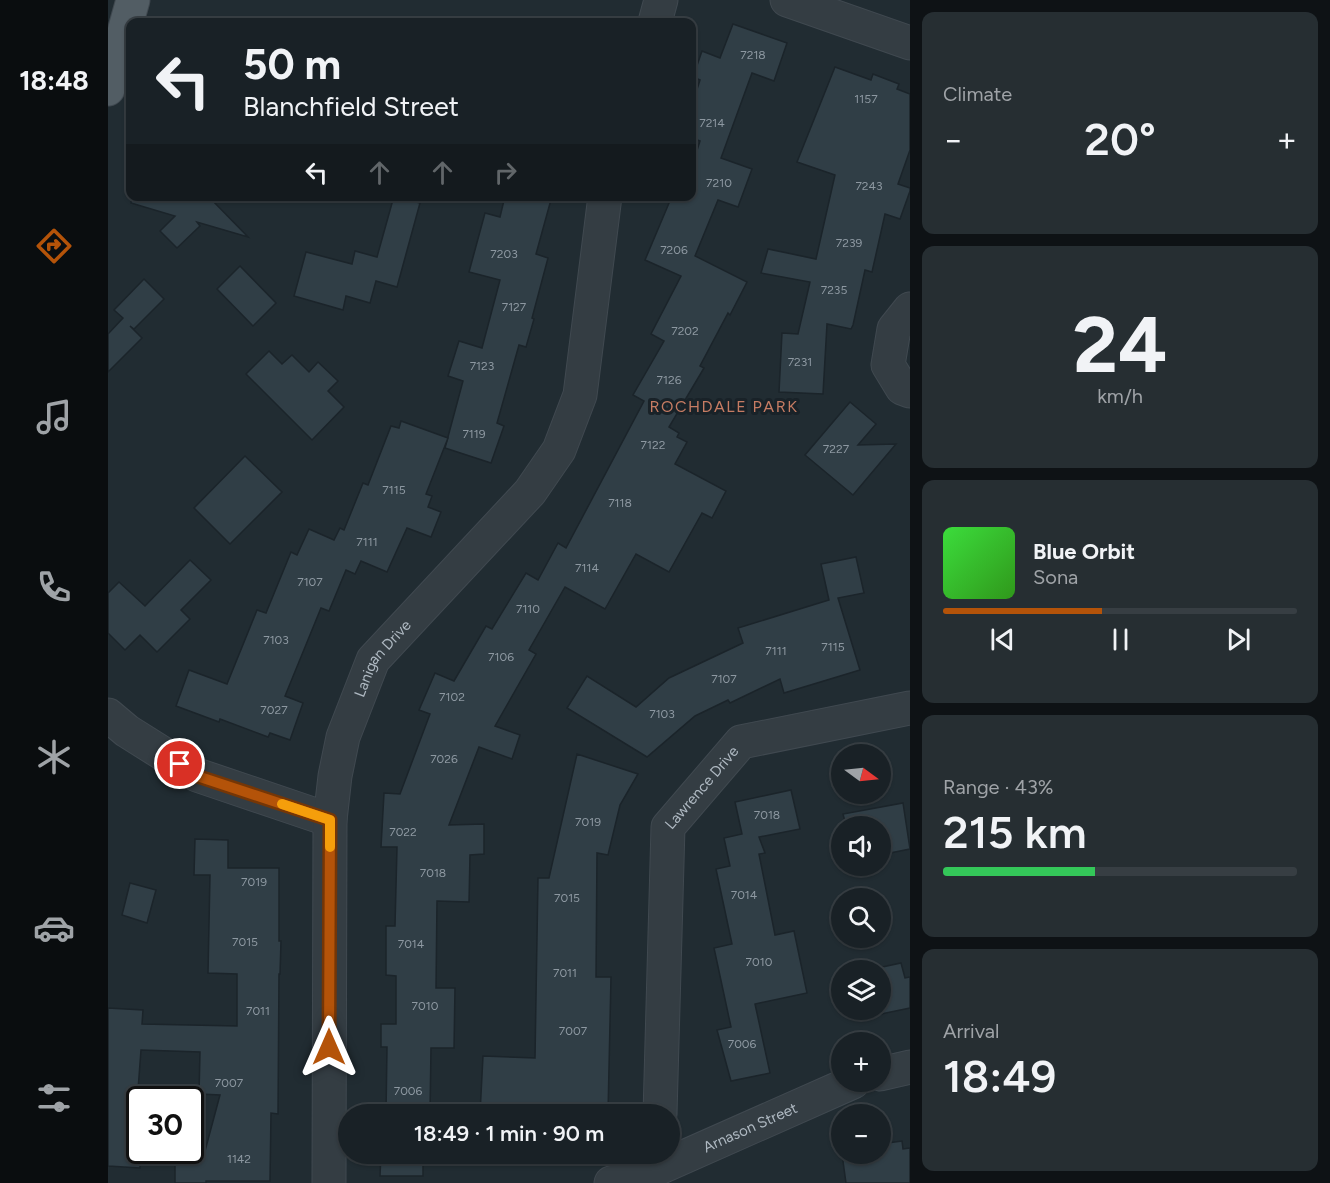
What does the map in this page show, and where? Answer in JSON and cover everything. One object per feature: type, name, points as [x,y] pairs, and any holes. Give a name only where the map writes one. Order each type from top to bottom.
[{"type":"main road","points":[[128,18],[133,0]]},
{"type":"main road","points":[[108,89],[126,25]]},
{"type":"street","points":[[656,18],[662,0]]},
{"type":"street","points":[[787,0],[910,43]]},
{"type":"street","name":"Lanigan Drive","points":[[328,1183],[330,820],[335,776],[343,737],[373,660],[530,492],[559,450],[580,394],[604,201]]},
{"type":"street","points":[[910,309],[894,329],[888,365],[902,388],[910,391]]},
{"type":"street","name":"Lawrence Drive","points":[[660,1104],[668,827],[741,742],[910,708]]},
{"type":"street","points":[[108,715],[127,731],[197,776],[330,820]]},
{"type":"street","points":[[891,1071],[910,1067]]},
{"type":"street","name":"Arnason Street","points":[[611,1183],[659,1168],[831,1092]]},
{"type":"building","points":[[733,24],[787,43],[774,81],[752,73],[721,158],[752,169],[738,207],[718,200],[695,256],[747,282],[700,366],[704,368],[669,427],[679,433],[677,437],[687,442],[675,464],[726,491],[712,518],[702,513],[669,572],[636,554],[605,609],[565,587],[529,650],[536,654],[495,726],[520,735],[512,759],[479,747],[449,825],[484,824],[484,854],[470,855],[469,902],[437,901],[436,988],[455,988],[454,1048],[431,1048],[430,1104],[386,1104],[387,1047],[381,1047],[381,1024],[396,1024],[396,976],[386,975],[386,926],[395,926],[397,847],[381,847],[384,793],[400,794],[430,714],[419,710],[435,673],[454,681],[486,626],[492,629],[526,573],[538,580],[558,543],[566,548],[644,401],[633,395],[664,341],[651,334],[681,276],[645,260],[670,201],[696,201],[696,154],[700,141],[696,140],[696,92],[700,80],[696,78],[696,68],[702,51],[720,58]]},
{"type":"building","points":[[835,67],[871,80],[873,74],[899,84],[897,89],[910,94],[910,150],[898,184],[910,188],[910,191],[900,219],[885,214],[872,272],[865,270],[851,329],[827,324],[823,394],[779,392],[782,333],[798,334],[810,282],[761,273],[768,249],[816,259],[835,175],[797,162]]},
{"type":"building","points":[[131,201],[213,201],[248,237],[197,222],[200,226],[177,248],[160,231],[175,216],[131,203]]},
{"type":"building","points":[[393,201],[420,203],[397,287],[376,281],[370,303],[346,296],[343,310],[294,296],[306,252],[352,264],[355,251],[377,257]]},
{"type":"building","points":[[504,201],[551,201],[536,254],[548,258],[526,347],[519,345],[497,423],[504,426],[491,463],[445,448],[463,381],[448,376],[459,341],[482,348],[500,280],[469,272],[485,213],[500,217]]},
{"type":"building","points":[[240,266],[276,303],[253,326],[217,289]]},
{"type":"building","points":[[144,279],[164,299],[134,329],[130,326],[142,338],[108,372],[108,334],[123,318],[114,310]]},
{"type":"building","points":[[269,351],[282,364],[292,355],[309,372],[318,362],[338,381],[328,391],[344,407],[312,440],[246,374]]},
{"type":"building","points":[[850,402],[876,424],[858,445],[896,444],[853,495],[805,455]]},
{"type":"building","points":[[401,421],[448,438],[426,494],[432,496],[428,507],[441,512],[431,537],[407,528],[387,572],[361,561],[355,574],[346,570],[329,611],[321,608],[285,696],[303,703],[290,740],[270,733],[268,737],[176,706],[189,670],[227,684],[257,610],[266,613],[291,552],[297,555],[309,529],[334,540],[340,528],[344,530],[363,483],[368,485],[391,426],[399,428]]},
{"type":"building","points":[[245,456],[282,492],[230,544],[194,508]]},
{"type":"building","points":[[856,557],[864,593],[838,598],[860,670],[784,693],[780,679],[730,703],[728,700],[695,716],[647,757],[567,708],[587,676],[636,707],[669,678],[743,643],[738,628],[829,600],[821,564]]},
{"type":"building","points":[[190,560],[211,580],[181,610],[190,619],[157,652],[140,635],[125,650],[108,633],[108,593],[119,582],[145,606]]},
{"type":"building","points":[[577,754],[638,774],[620,805],[608,855],[597,853],[596,977],[611,977],[608,1104],[481,1104],[483,1056],[535,1058],[538,878],[549,878]]},
{"type":"building","points":[[791,790],[800,829],[759,837],[765,853],[759,854],[775,935],[794,931],[807,993],[755,1004],[770,1073],[731,1081],[717,1030],[731,1027],[714,948],[732,944],[716,869],[730,866],[724,838],[742,834],[735,802]]},
{"type":"building","points":[[903,803],[910,849],[891,853],[891,816],[844,816],[843,814]]},
{"type":"building","points":[[195,839],[228,840],[228,868],[279,868],[279,941],[281,941],[278,1114],[271,1113],[270,1181],[175,1183],[175,1164],[204,1164],[204,1151],[220,1095],[204,1094],[204,1086],[199,1086],[200,1052],[141,1050],[138,1086],[126,1086],[126,1164],[140,1164],[140,1168],[108,1166],[108,1008],[143,1010],[142,1024],[237,1026],[237,974],[208,973],[210,875],[194,875]]},
{"type":"building","points":[[130,883],[156,890],[147,923],[122,915]]},
{"type":"building","points":[[901,963],[905,978],[910,977],[910,1008],[891,1012],[891,965]]},
{"type":"building","points":[[902,1141],[903,1149],[910,1148],[910,1183],[846,1183],[843,1164],[891,1164],[891,1142]]},
{"type":"building","points":[[381,1164],[423,1164],[423,1176],[380,1176]]},
{"type":"slow traffic","points":[[282,804],[330,820],[330,847]]},
{"type":"district","name":"ROCHDALE PARK","points":[[724,406]]},
{"type":"route","points":[[180,764],[197,776],[330,820],[329,1047]]}]
